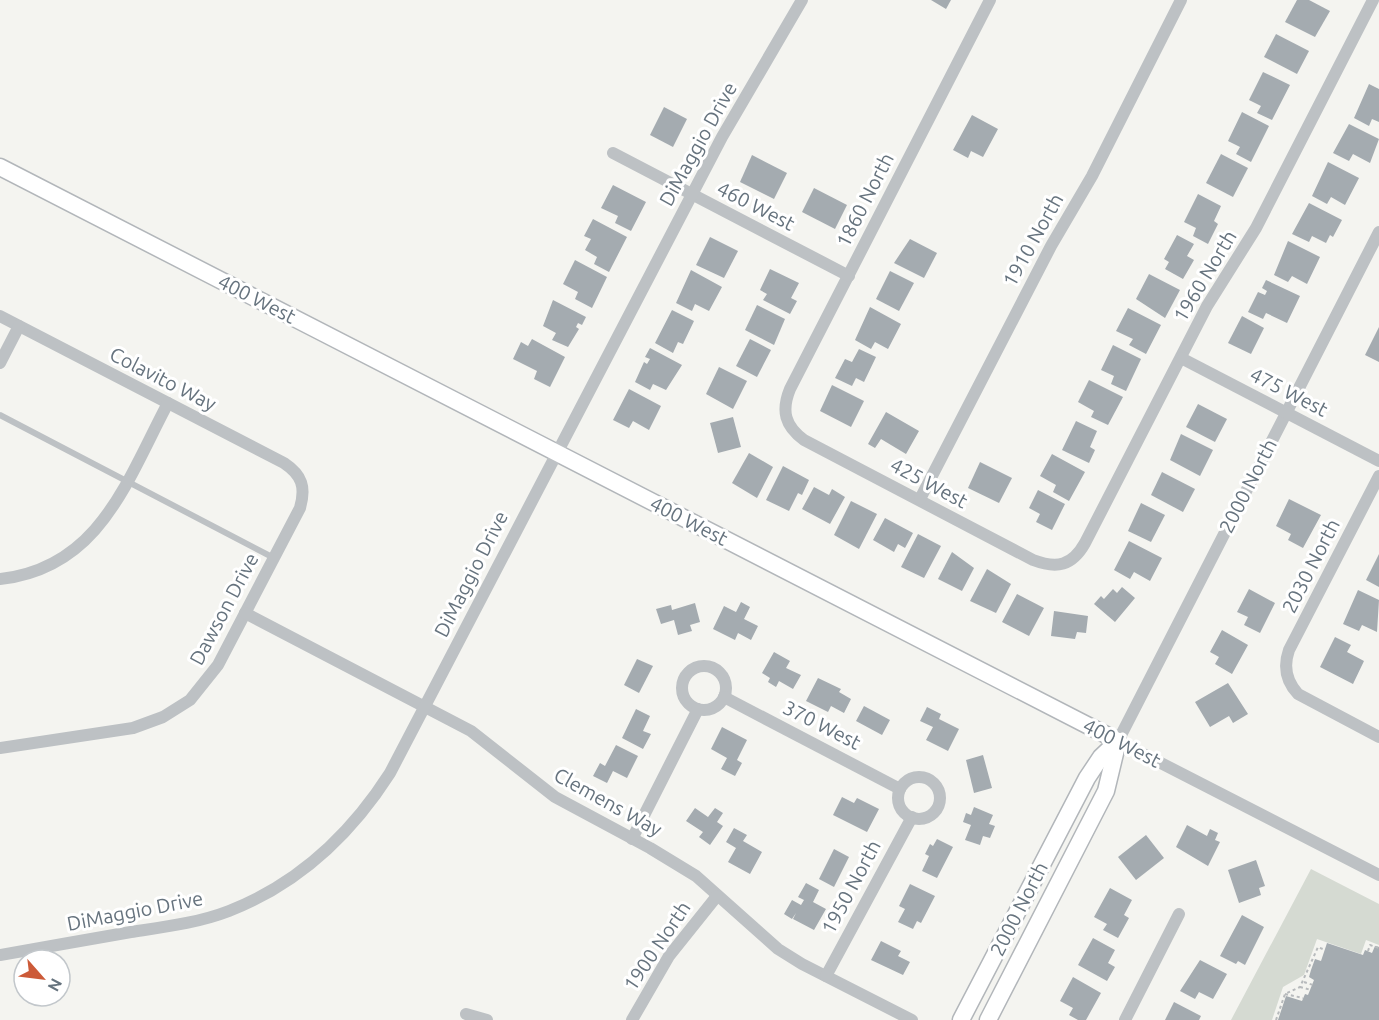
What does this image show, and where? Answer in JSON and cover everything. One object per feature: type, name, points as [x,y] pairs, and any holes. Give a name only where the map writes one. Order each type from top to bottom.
[{"type":"street","name":"DiMaggio Drive","points":[[0,955],[189,922],[229,911],[266,894],[321,855],[352,824],[390,773],[722,137],[802,0]]},
{"type":"street","name":"1860 North","points":[[786,419],[784,405],[790,389],[990,0]]},
{"type":"street","name":"1910 North","points":[[920,500],[1051,246],[1092,176],[1181,0]]},
{"type":"street","name":"1960 North","points":[[1062,565],[1075,557],[1085,543],[1207,306],[1256,228],[1373,0]]},
{"type":"street","name":"460 West","points":[[614,153],[849,276]]},
{"type":"street","name":"400 West","points":[[0,167],[1379,875]]},
{"type":"street","name":"2000 North","points":[[988,1020],[1106,791],[1118,741],[1379,231]]},
{"type":"street","name":"Colavito Way","points":[[0,316],[284,462],[296,471],[303,482]]},
{"type":"street","points":[[0,363],[19,326]]},
{"type":"street","name":"475 West","points":[[1181,358],[1379,461]]},
{"type":"street","points":[[0,579],[36,572],[75,551],[105,519],[168,403]]},
{"type":"street","name":"425 West","points":[[786,419],[790,427],[804,440],[1034,560],[1054,566],[1062,565]]},
{"type":"street","name":"2030 North","points":[[1379,476],[1289,650],[1286,663],[1287,677],[1293,689],[1304,698],[1379,737]]},
{"type":"street","name":"Dawson Drive","points":[[0,748],[133,728],[164,717],[190,700],[210,678],[300,508],[304,494],[303,482]]},
{"type":"street","name":"Clemens Way","points":[[245,613],[471,731],[555,797],[696,876],[778,949],[912,1020]]},
{"type":"street","points":[[694,667],[712,667],[722,674],[726,686],[724,697],[711,709],[698,710],[688,704],[681,687],[685,675],[694,667]]},
{"type":"street","name":"370 West","points":[[724,697],[900,789]]},
{"type":"street","points":[[632,839],[698,710]]},
{"type":"street","name":"2000 North","points":[[962,1020],[1087,777],[1101,757],[1118,741]]},
{"type":"street","points":[[918,777],[929,780],[937,788],[939,804],[933,813],[923,818],[912,817],[900,805],[900,789],[908,780],[918,777]]},
{"type":"street","name":"1950 North","points":[[826,976],[912,817]]},
{"type":"street","name":"1900 North","points":[[632,1020],[669,956],[717,896]]},
{"type":"street","points":[[1125,1020],[1179,915]]},
{"type":"street","points":[[466,1014],[487,1020]]},
{"type":"lane","points":[[0,415],[274,558]]},
{"type":"path","points":[[1368,951],[1370,945],[1379,948]]},
{"type":"path","points":[[1276,1020],[1285,994],[1300,987],[1310,970],[1317,947],[1325,950]]},
{"type":"path","points":[[1315,956],[1322,958]]},
{"type":"path","points":[[1303,982],[1312,985]]},
{"type":"path","points":[[1300,987],[1311,990]]},
{"type":"path","points":[[1285,994],[1303,998]]},
{"type":"shaded area","points":[[1311,869],[1379,904],[1379,945],[1366,940],[1361,954],[1317,939],[1304,975],[1283,987],[1272,1020],[1231,1020]]},
{"type":"building","points":[[931,0],[951,0],[946,9]]},
{"type":"building","points":[[1297,0],[1309,0],[1330,11],[1315,37],[1285,22]]},
{"type":"building","points":[[1276,34],[1309,51],[1297,74],[1264,57]]},
{"type":"building","points":[[1263,72],[1290,85],[1272,120],[1257,113],[1261,106],[1249,100]]},
{"type":"building","points":[[1369,84],[1379,89],[1379,122],[1372,119],[1369,126],[1354,118]]},
{"type":"building","points":[[664,107],[687,119],[673,147],[650,135]]},
{"type":"building","points":[[1242,112],[1269,126],[1251,162],[1236,154],[1240,147],[1228,141]]},
{"type":"building","points":[[972,115],[998,129],[983,157],[971,151],[968,158],[953,150]]},
{"type":"building","points":[[1349,124],[1379,139],[1370,163],[1353,154],[1349,161],[1333,153]]},
{"type":"building","points":[[1221,154],[1248,168],[1233,197],[1206,183]]},
{"type":"building","points":[[752,155],[787,173],[774,199],[740,182]]},
{"type":"building","points":[[1328,162],[1359,178],[1345,205],[1331,197],[1327,204],[1312,196]]},
{"type":"building","points":[[613,185],[646,202],[631,231],[615,223],[618,216],[601,208]]},
{"type":"building","points":[[814,188],[847,205],[835,229],[802,212]]},
{"type":"building","points":[[1198,194],[1221,206],[1214,221],[1218,224],[1208,244],[1193,236],[1196,228],[1184,222]]},
{"type":"building","points":[[1309,203],[1342,220],[1333,237],[1330,235],[1326,243],[1312,236],[1309,242],[1292,234]]},
{"type":"building","points":[[593,219],[627,237],[609,272],[594,264],[597,257],[585,250],[591,239],[584,236]]},
{"type":"building","points":[[1177,235],[1194,244],[1187,256],[1194,260],[1183,279],[1165,269],[1169,262],[1164,259]]},
{"type":"building","points":[[710,237],[738,251],[724,278],[696,265]]},
{"type":"building","points":[[910,239],[937,253],[924,278],[894,263]]},
{"type":"building","points":[[1288,241],[1320,257],[1307,284],[1292,276],[1288,282],[1274,275]]},
{"type":"building","points":[[575,260],[607,277],[592,308],[575,299],[578,292],[563,284]]},
{"type":"building","points":[[770,269],[799,283],[791,298],[797,301],[790,314],[763,300],[767,294],[760,290]]},
{"type":"building","points":[[691,270],[722,287],[709,311],[695,304],[692,311],[676,303]]},
{"type":"building","points":[[890,271],[914,283],[899,311],[876,299]]},
{"type":"building","points":[[1149,274],[1180,290],[1165,318],[1136,299]]},
{"type":"building","points":[[1266,280],[1300,296],[1287,323],[1266,313],[1263,319],[1248,312],[1258,292],[1265,295],[1267,291],[1262,288]]},
{"type":"building","points":[[553,300],[586,317],[582,325],[578,323],[576,327],[579,329],[568,347],[552,340],[556,333],[543,326]]},
{"type":"building","points":[[757,305],[785,319],[774,345],[745,330]]},
{"type":"building","points":[[870,307],[901,324],[888,349],[875,342],[871,349],[855,340]]},
{"type":"building","points":[[1128,308],[1161,325],[1146,354],[1129,345],[1133,339],[1116,331]]},
{"type":"building","points":[[672,310],[694,321],[683,344],[678,342],[673,353],[655,343]]},
{"type":"building","points":[[1242,316],[1264,328],[1251,354],[1228,343]]},
{"type":"building","points":[[1379,327],[1379,362],[1365,355]]},
{"type":"building","points":[[532,339],[565,357],[550,387],[534,379],[537,371],[513,359],[521,342],[528,346]]},
{"type":"building","points":[[750,339],[771,350],[757,377],[736,366]]},
{"type":"building","points":[[1113,345],[1141,359],[1126,391],[1111,384],[1114,376],[1101,370]]},
{"type":"building","points":[[650,348],[682,365],[666,390],[653,384],[650,390],[635,382],[644,362],[647,364],[650,359],[645,357]]},
{"type":"building","points":[[859,349],[876,357],[864,382],[856,378],[852,386],[835,378],[845,359],[852,362]]},
{"type":"building","points":[[719,367],[747,381],[733,409],[706,394]]},
{"type":"building","points":[[1089,380],[1123,397],[1108,425],[1091,417],[1094,411],[1078,402]]},
{"type":"building","points":[[832,385],[864,401],[851,427],[820,411]]},
{"type":"building","points":[[629,389],[661,406],[649,430],[633,421],[629,428],[613,420]]},
{"type":"building","points":[[1198,404],[1227,419],[1215,442],[1186,427]]},
{"type":"building","points":[[886,412],[919,431],[906,454],[881,439],[875,448],[868,444]]},
{"type":"building","points":[[733,417],[741,447],[718,453],[710,423]]},
{"type":"building","points":[[1076,421],[1097,431],[1090,447],[1095,450],[1089,463],[1062,450]]},
{"type":"building","points":[[1181,434],[1213,450],[1200,476],[1170,460]]},
{"type":"building","points":[[749,453],[773,467],[757,498],[732,483]]},
{"type":"building","points":[[1052,454],[1085,472],[1069,501],[1053,492],[1056,485],[1040,476]]},
{"type":"building","points":[[980,462],[1012,478],[999,503],[968,488]]},
{"type":"building","points":[[783,466],[809,480],[802,495],[798,493],[789,511],[766,500]]},
{"type":"building","points":[[1162,472],[1195,489],[1183,512],[1151,495]]},
{"type":"building","points":[[814,487],[829,495],[832,489],[845,497],[830,524],[802,509]]},
{"type":"building","points":[[1038,490],[1065,504],[1052,530],[1036,522],[1040,514],[1029,508]]},
{"type":"building","points":[[1289,499],[1321,515],[1303,548],[1288,540],[1291,534],[1276,526]]},
{"type":"building","points":[[851,501],[877,514],[859,549],[834,535]]},
{"type":"building","points":[[1141,503],[1165,515],[1151,542],[1128,531]]},
{"type":"building","points":[[885,518],[913,533],[905,548],[898,544],[894,552],[873,540]]},
{"type":"building","points":[[918,534],[941,546],[924,578],[901,567]]},
{"type":"building","points":[[1129,541],[1162,558],[1150,581],[1134,572],[1130,579],[1114,570]]},
{"type":"building","points":[[952,552],[974,568],[962,591],[938,579]]},
{"type":"building","points":[[1379,554],[1379,587],[1366,580]]},
{"type":"building","points":[[987,569],[1011,584],[996,613],[970,601]]},
{"type":"building","points":[[1122,587],[1135,598],[1115,622],[1094,604],[1101,596],[1104,599],[1113,589],[1117,593]]},
{"type":"building","points":[[1249,589],[1275,603],[1260,633],[1244,625],[1248,617],[1237,612]]},
{"type":"building","points":[[1358,590],[1379,600],[1377,632],[1362,625],[1359,631],[1343,624]]},
{"type":"building","points":[[1017,594],[1044,608],[1029,636],[1002,622]]},
{"type":"building","points":[[741,602],[750,607],[744,619],[758,626],[751,640],[738,633],[735,640],[713,629],[724,606],[736,612]]},
{"type":"building","points":[[695,603],[700,622],[690,625],[692,631],[678,635],[674,620],[661,624],[656,609],[671,605],[672,610]]},
{"type":"building","points":[[1054,611],[1088,616],[1086,633],[1077,632],[1075,639],[1051,636]]},
{"type":"building","points":[[1222,630],[1248,645],[1232,674],[1215,664],[1219,657],[1210,652]]},
{"type":"building","points":[[1335,637],[1351,645],[1347,652],[1364,661],[1353,684],[1320,667]]},
{"type":"building","points":[[774,652],[790,661],[786,668],[801,675],[793,689],[779,681],[776,687],[768,682],[770,678],[762,673]]},
{"type":"building","points":[[637,659],[653,666],[639,693],[624,685]]},
{"type":"building","points":[[818,678],[841,689],[839,692],[851,699],[844,713],[831,706],[828,712],[806,701]]},
{"type":"building","points":[[1228,683],[1248,714],[1233,723],[1229,716],[1210,727],[1195,702]]},
{"type":"building","points":[[864,706],[890,720],[882,735],[856,721]]},
{"type":"building","points":[[927,707],[941,714],[939,719],[959,729],[948,751],[926,740],[933,727],[920,721]]},
{"type":"building","points":[[636,709],[650,716],[643,731],[651,734],[643,749],[622,738]]},
{"type":"building","points":[[722,727],[747,740],[737,760],[742,763],[735,776],[721,769],[727,758],[711,749]]},
{"type":"building","points":[[616,745],[638,756],[627,778],[613,771],[607,783],[593,776],[600,763],[605,766]]},
{"type":"building","points":[[983,755],[992,788],[974,793],[966,760]]},
{"type":"building","points":[[842,797],[854,803],[857,798],[879,809],[867,832],[833,815]]},
{"type":"building","points":[[974,807],[993,815],[989,824],[995,826],[990,838],[983,836],[980,845],[965,840],[971,825],[963,822],[966,813],[971,815]]},
{"type":"building","points":[[695,808],[708,817],[715,808],[723,813],[717,822],[723,826],[710,845],[699,837],[703,832],[686,821]]},
{"type":"building","points":[[1187,825],[1207,836],[1210,829],[1218,833],[1215,840],[1220,842],[1208,866],[1176,847]]},
{"type":"building","points":[[734,828],[747,835],[743,841],[762,852],[750,874],[728,862],[736,848],[726,842]]},
{"type":"building","points":[[1146,835],[1164,858],[1136,880],[1118,857]]},
{"type":"building","points":[[937,839],[953,847],[937,878],[922,871],[929,856],[925,854],[930,844],[933,846]]},
{"type":"building","points":[[834,849],[849,857],[834,887],[819,879]]},
{"type":"building","points":[[1256,860],[1265,886],[1259,888],[1261,895],[1239,903],[1228,870]]},
{"type":"building","points":[[806,883],[819,890],[813,902],[826,909],[814,930],[793,919],[796,913],[792,919],[784,914],[792,900],[801,905],[804,900],[798,897]]},
{"type":"building","points":[[910,884],[935,896],[921,923],[917,921],[913,929],[898,922],[905,909],[899,906]]},
{"type":"building","points":[[1110,888],[1132,900],[1124,915],[1129,918],[1118,938],[1103,930],[1107,924],[1094,917]]},
{"type":"building","points":[[1242,915],[1264,927],[1245,965],[1238,961],[1236,964],[1220,956]]},
{"type":"building","points":[[1093,938],[1115,950],[1108,963],[1115,967],[1107,981],[1078,965]]},
{"type":"building","points":[[881,941],[901,951],[898,956],[910,962],[903,975],[871,960]]},
{"type":"building","points":[[1327,943],[1363,955],[1365,950],[1372,953],[1375,946],[1379,947],[1379,1020],[1278,1020],[1286,996],[1302,1001],[1305,994],[1308,995],[1314,980],[1309,977],[1315,959],[1321,961]]},
{"type":"building","points":[[1200,960],[1227,974],[1213,999],[1199,992],[1195,999],[1180,991]]},
{"type":"building","points":[[1073,977],[1101,993],[1086,1020],[1078,1020],[1069,1015],[1073,1008],[1060,1001]]},
{"type":"building","points":[[1174,1002],[1201,1016],[1199,1020],[1165,1020]]}]
